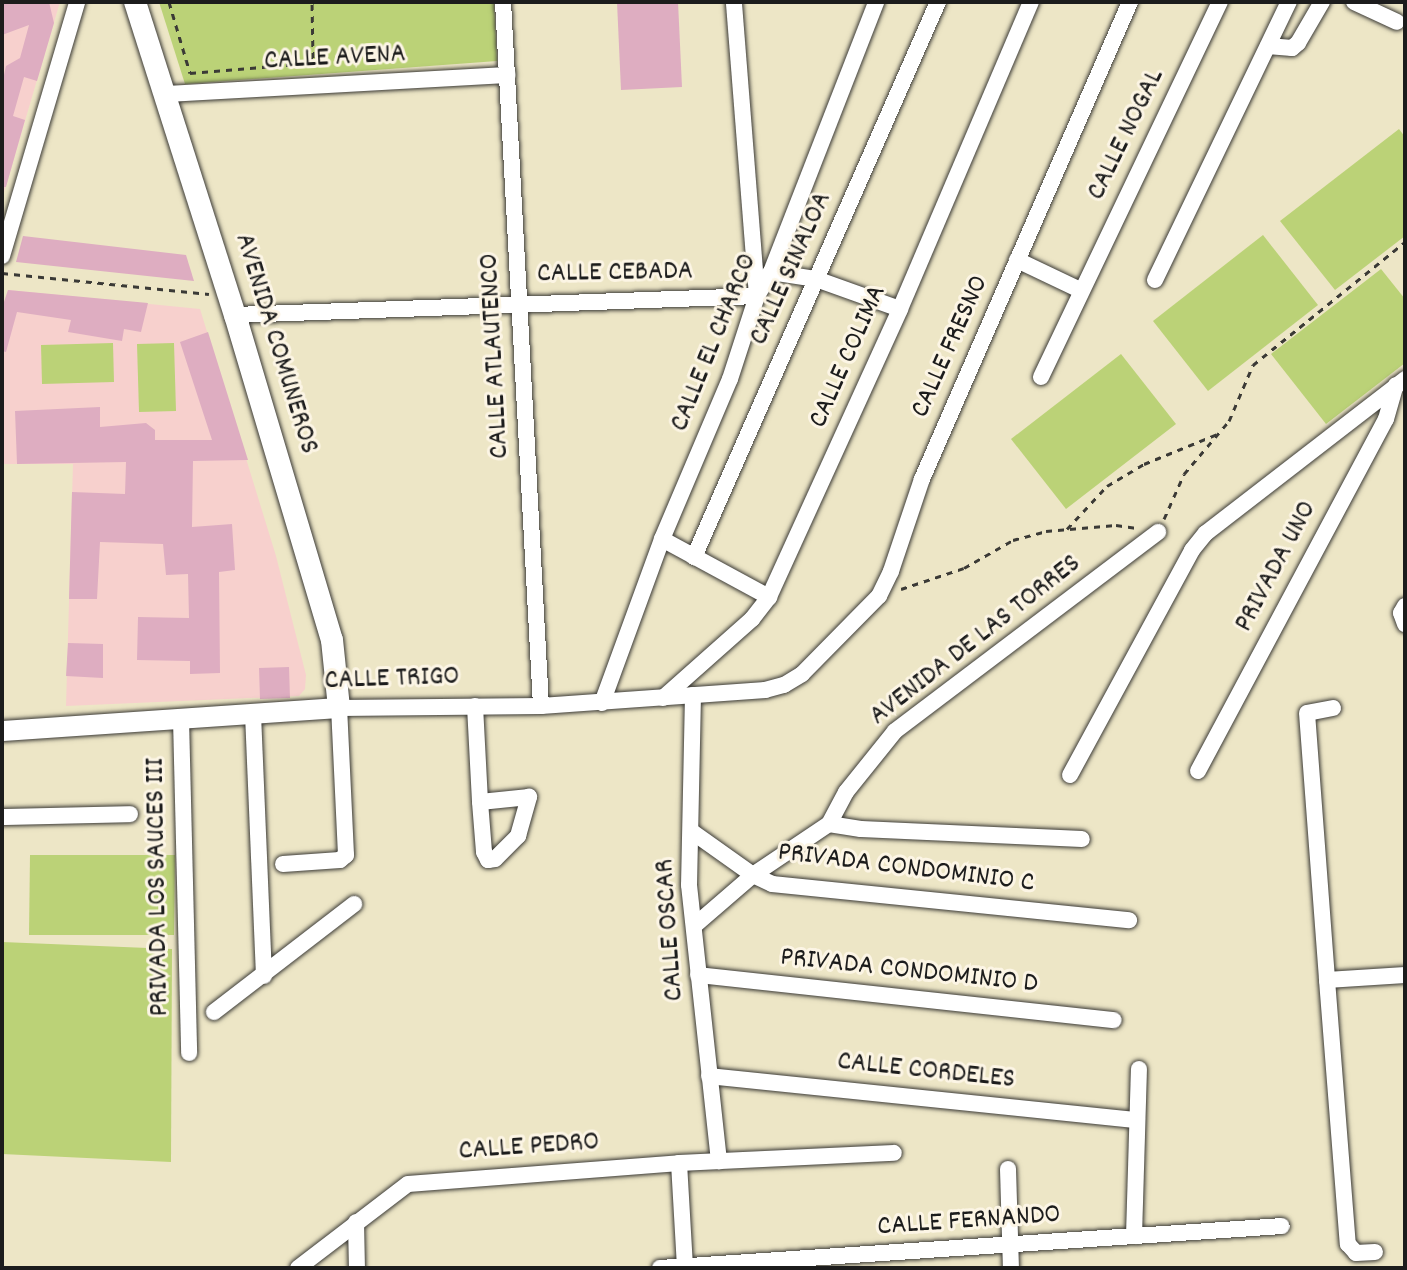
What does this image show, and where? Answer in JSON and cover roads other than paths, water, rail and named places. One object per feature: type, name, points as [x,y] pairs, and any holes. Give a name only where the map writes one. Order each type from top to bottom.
[{"type":"main road","name":"AVENIDA COMUNEROS","points":[[135,2],[232,305],[332,640],[339,708]]},
{"type":"street","points":[[2,256],[77,2]]},
{"type":"street","name":"CALLE ATLAUTENCO","points":[[503,2],[541,706]]},
{"type":"street","points":[[734,2],[757,296]]},
{"type":"street","name":"CALLE EL CHARCO","points":[[602,703],[662,539],[730,379],[757,296],[771,272],[876,2]]},
{"type":"street","name":"CALLE SINALOA","points":[[694,557],[938,2]]},
{"type":"street","name":"CALLE COLIMA","points":[[663,698],[752,619],[769,597],[900,309],[1031,2]]},
{"type":"street","name":"CALLE FRESNO","points":[[784,685],[802,674],[879,596],[891,571],[922,479],[1130,2]]},
{"type":"street","name":"CALLE NOGAL","points":[[1041,377],[1220,2]]},
{"type":"street","points":[[1155,280],[1289,2]]},
{"type":"street","points":[[1268,46],[1292,48],[1322,2]]},
{"type":"street","points":[[1354,2],[1397,22]]},
{"type":"street","name":"CALLE AVENA","points":[[166,94],[507,75]]},
{"type":"street","points":[[1017,260],[1080,290]]},
{"type":"street","points":[[771,272],[816,279],[900,309]]},
{"type":"street","name":"CALLE CEBADA","points":[[232,305],[757,296]]},
{"type":"street","points":[[1070,775],[1192,550],[1206,533],[1400,382]]},
{"type":"street","name":"PRIVADA UNO","points":[[1198,771],[1386,419],[1400,382]]},
{"type":"street","name":"AVENIDA DE LAS TORRES","points":[[694,926],[753,875],[829,824],[846,792],[895,731],[1158,532]]},
{"type":"street","points":[[662,539],[769,597]]},
{"type":"street","name":"CALLE TRIGO","points":[[2,731],[339,708],[602,703],[784,685]]},
{"type":"street","name":"CALLE OSCAR","points":[[693,695],[689,885],[719,1161]]},
{"type":"street","points":[[475,706],[480,802],[484,852],[488,860],[495,859],[518,836],[531,801],[524,796],[480,802]]},
{"type":"street","points":[[283,864],[340,860],[346,855],[339,708]]},
{"type":"street","points":[[1333,708],[1307,713],[1327,980],[1348,1244],[1350,1251],[1356,1253],[1375,1252]]},
{"type":"street","points":[[253,714],[264,976]]},
{"type":"street","name":"PRIVADA LOS SAUCES III","points":[[181,719],[189,1053]]},
{"type":"street","points":[[2,817],[130,814]]},
{"type":"street","points":[[829,824],[861,829],[1082,839]]},
{"type":"street","name":"PRIVADA CONDOMINIO C","points":[[691,831],[753,875],[772,884],[1129,920]]},
{"type":"street","points":[[214,1012],[354,904]]},
{"type":"street","name":"PRIVADA CONDOMINIO D","points":[[698,975],[1114,1020]]},
{"type":"street","points":[[1327,980],[1405,975]]},
{"type":"street","points":[[1134,1236],[1139,1069]]},
{"type":"street","name":"CALLE CORDELES","points":[[709,1076],[1137,1120]]},
{"type":"street","name":"CALLE PEDRO","points":[[298,1268],[408,1184],[679,1163],[894,1153]]},
{"type":"street","points":[[679,1163],[685,1267]]},
{"type":"street","points":[[1008,1169],[1011,1268]]},
{"type":"street","points":[[356,1222],[357,1268]]},
{"type":"street","name":"CALLE FERNANDO","points":[[660,1268],[1282,1226]]}]
